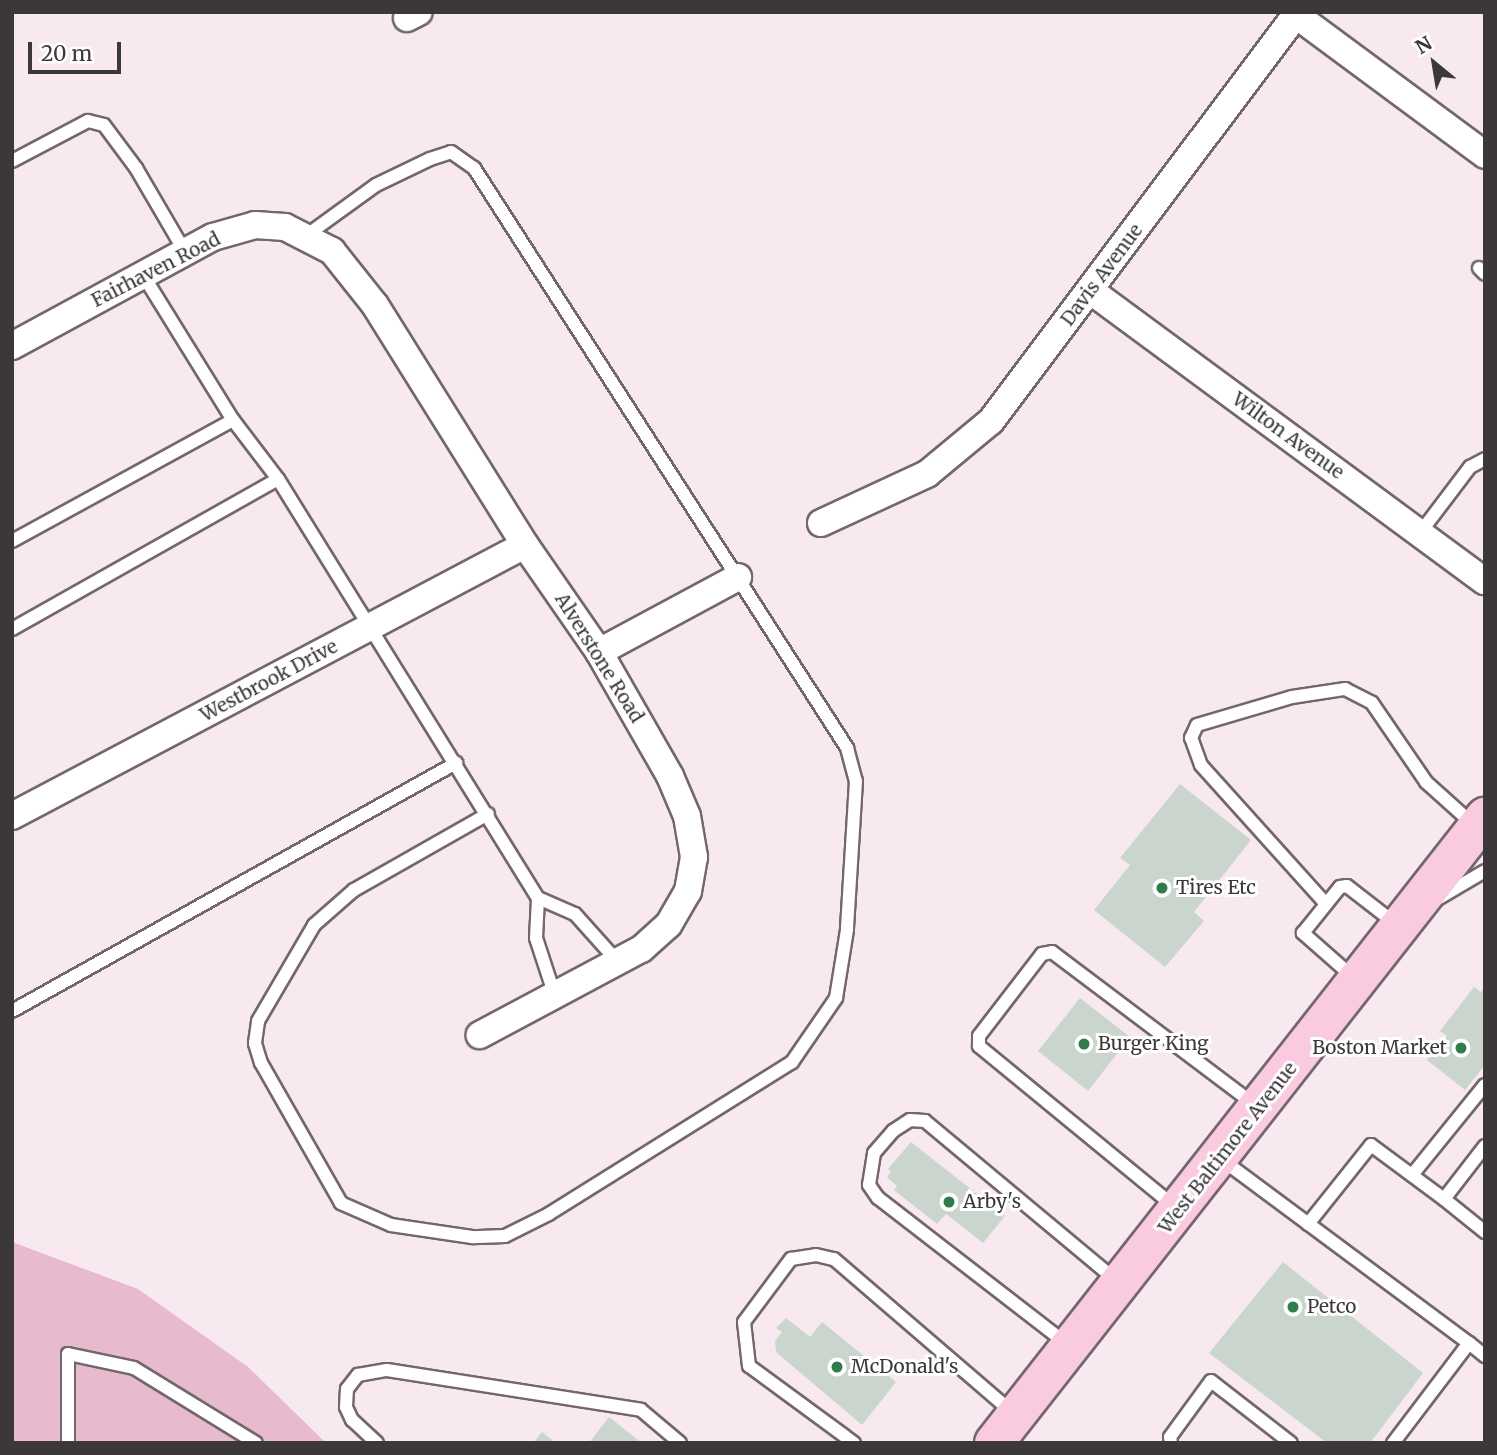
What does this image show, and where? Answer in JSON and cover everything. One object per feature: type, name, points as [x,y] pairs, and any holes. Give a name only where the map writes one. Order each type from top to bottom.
[{"type":"main road","name":"West Baltimore Avenue","points":[[1007,1431],[1070,1346],[1359,981],[1481,822]]},
{"type":"street","points":[[1297,14],[1485,155]]},
{"type":"street","name":"Davis Avenue","points":[[821,523],[927,474],[991,421],[1297,14]]},
{"type":"street","name":"Fairhaven Road","points":[[12,346],[213,237],[255,225],[307,235]]},
{"type":"street","name":"Alverstone Road","points":[[307,235],[332,251],[375,305],[525,545],[599,652],[670,776],[687,816],[694,857],[688,891],[668,925],[618,961],[480,1035]]},
{"type":"street","name":"Wilton Avenue","points":[[1091,291],[1485,581]]},
{"type":"street","name":"Westbrook Drive","points":[[12,816],[525,545]]},
{"type":"street","points":[[599,652],[738,577]]},
{"type":"lane","points":[[12,161],[88,121],[104,125],[136,167],[185,252]]},
{"type":"lane","points":[[307,235],[376,185],[430,159],[451,152],[474,168],[848,748],[856,781],[847,930],[836,998],[792,1062],[700,1123],[538,1220],[505,1236],[472,1237],[391,1225],[341,1203],[261,1063],[255,1042],[258,1021],[314,925],[354,890],[488,814]]},
{"type":"lane","points":[[144,275],[233,420],[278,479],[538,898],[536,938],[555,996]]},
{"type":"lane","points":[[12,541],[233,420]]},
{"type":"lane","points":[[1420,533],[1470,467],[1485,459]]},
{"type":"lane","points":[[12,629],[278,479]]},
{"type":"lane","points":[[1326,904],[1201,765],[1191,738],[1197,725],[1292,697],[1345,689],[1372,703],[1426,782],[1481,822]]},
{"type":"lane","points":[[12,1011],[456,762]]},
{"type":"lane","points":[[1359,981],[1303,933],[1340,887],[1347,886],[1404,922],[1485,871]]},
{"type":"lane","points":[[538,898],[575,914],[618,961]]},
{"type":"lane","points":[[1179,1210],[979,1046],[979,1036],[1042,954],[1052,952],[1259,1108]]},
{"type":"lane","points":[[1412,1175],[1485,1085]]},
{"type":"lane","points":[[1070,1346],[878,1198],[869,1185],[874,1153],[902,1125],[911,1120],[925,1121],[1120,1283]]},
{"type":"lane","points":[[1308,1224],[1371,1145],[1485,1232]]},
{"type":"lane","points":[[1444,1199],[1485,1146]]},
{"type":"lane","points":[[1220,1158],[1485,1356]]},
{"type":"lane","points":[[854,1443],[749,1366],[744,1322],[791,1259],[816,1255],[834,1259],[925,1333],[1007,1431]]},
{"type":"lane","points":[[1393,1443],[1469,1343]]},
{"type":"lane","points":[[68,1443],[68,1354],[134,1368],[256,1443]]},
{"type":"lane","points":[[377,1443],[352,1420],[346,1407],[347,1388],[358,1374],[387,1370],[641,1410],[680,1443]]},
{"type":"lane","points":[[1171,1443],[1170,1437],[1211,1381],[1291,1443]]},
{"type":"shaded area","points":[[12,1242],[138,1289],[248,1367],[326,1443],[12,1443]]},
{"type":"building","name":"Tires Etc","points":[[1180,784],[1251,840],[1194,912],[1204,921],[1165,967],[1094,910],[1130,865],[1120,858]]},
{"type":"building","name":"Boston Market","points":[[1474,987],[1481,992],[1485,987],[1485,1065],[1465,1090],[1427,1060],[1447,1036],[1440,1031]]},
{"type":"building","name":"Burger King","points":[[1080,998],[1130,1037],[1088,1091],[1038,1051]]},
{"type":"building","name":"Arby's","points":[[911,1142],[1005,1216],[983,1243],[946,1214],[937,1224],[894,1190],[897,1186],[887,1177],[891,1172],[888,1169]]},
{"type":"building","name":"Petco","points":[[1283,1262],[1423,1373],[1370,1443],[1327,1443],[1209,1353]]},
{"type":"building","name":"McDonald's","points":[[786,1318],[810,1337],[822,1322],[896,1382],[862,1425],[776,1352],[775,1341],[782,1332],[776,1328]]},
{"type":"building","points":[[609,1417],[642,1443],[589,1443]]},
{"type":"building","points":[[542,1432],[556,1443],[533,1443]]},
{"type":"place","name":"Tires Etc","points":[[1162,888]]},
{"type":"place","name":"Burger King","points":[[1084,1044]]},
{"type":"place","name":"Boston Market","points":[[1461,1048]]},
{"type":"place","name":"Arby's","points":[[949,1202]]},
{"type":"place","name":"Petco","points":[[1293,1307]]},
{"type":"place","name":"McDonald's","points":[[837,1367]]}]
